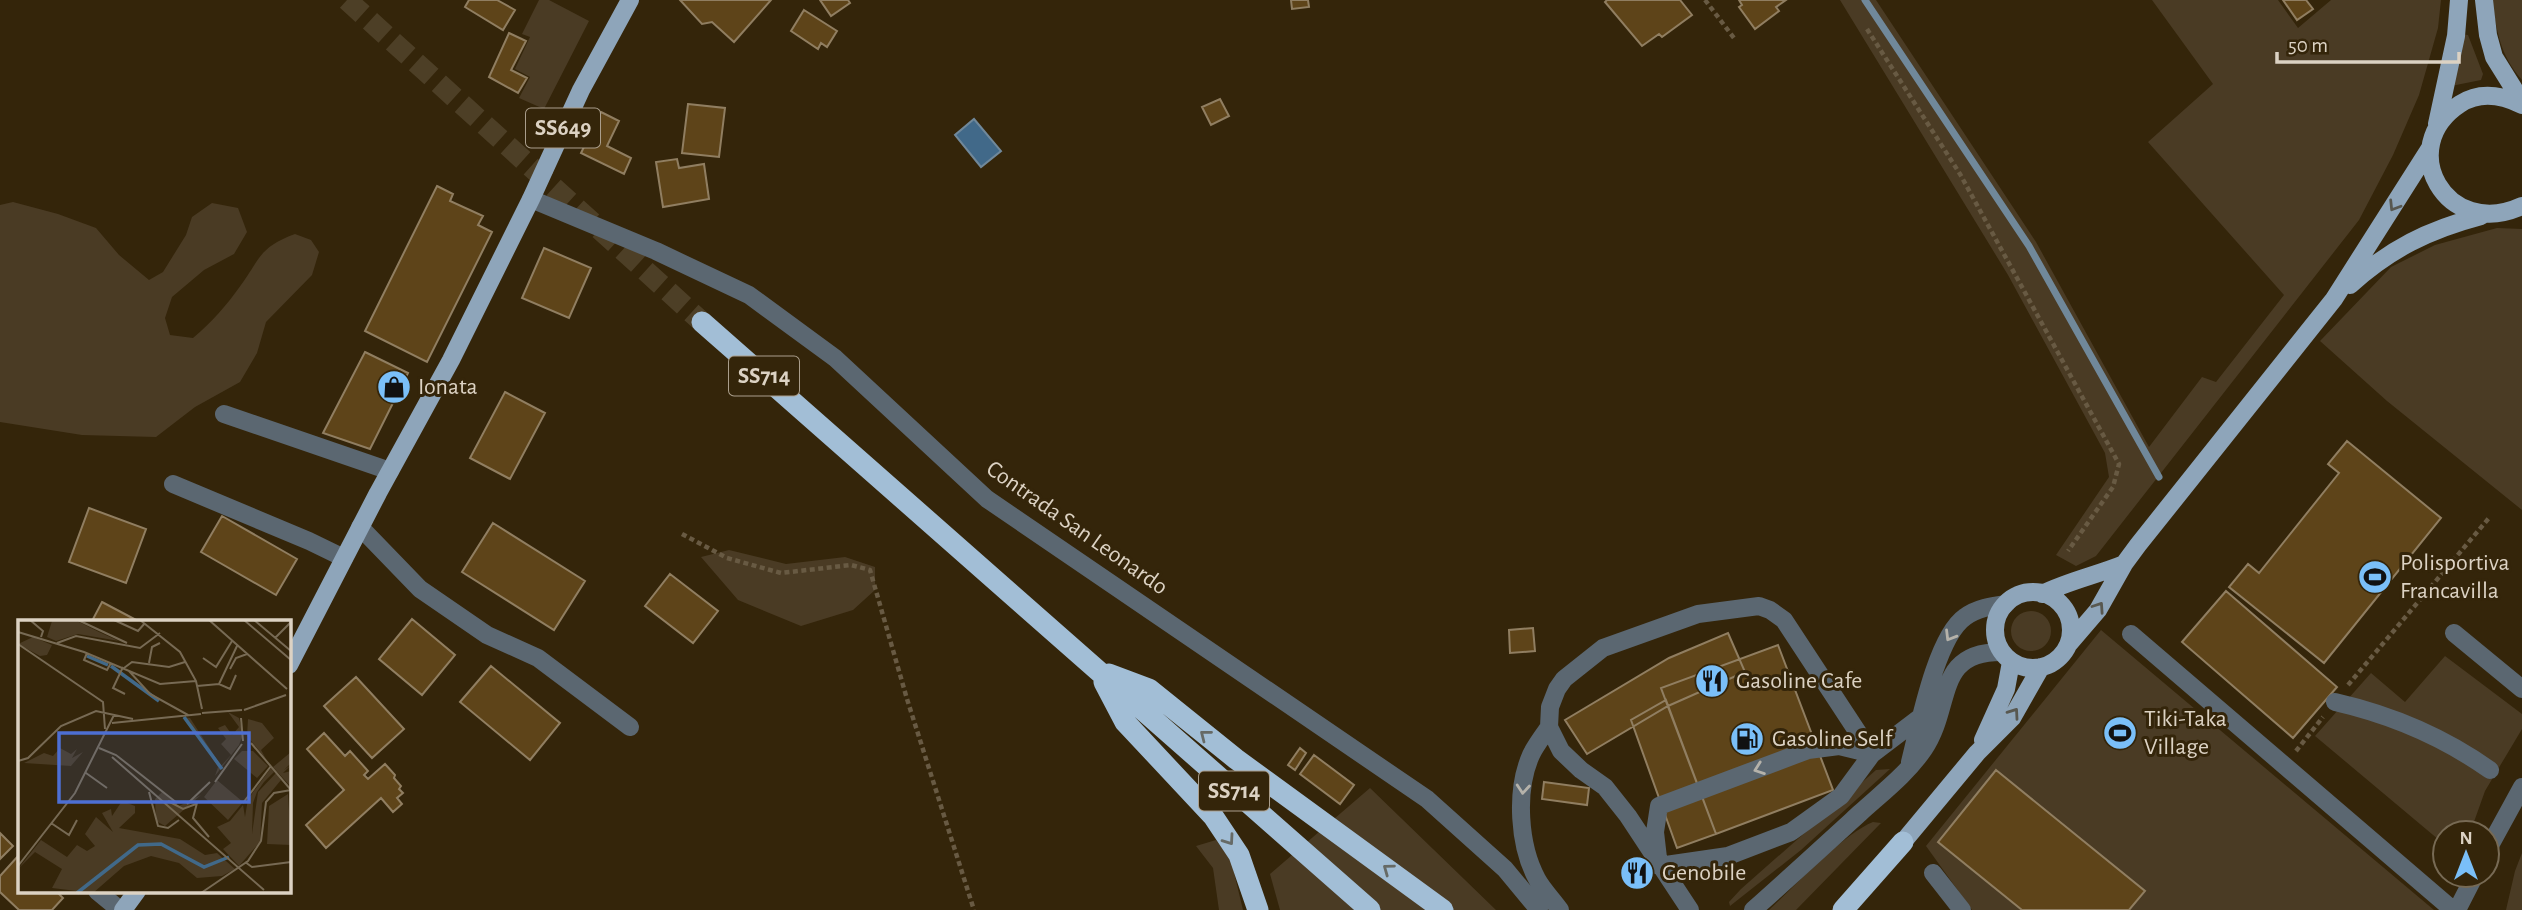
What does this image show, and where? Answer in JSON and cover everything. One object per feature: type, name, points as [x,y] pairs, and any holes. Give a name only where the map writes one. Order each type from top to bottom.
[{"type":"highway","name":"SS714","points":[[702,322],[1370,910]]},
{"type":"highway","points":[[1099,671],[1125,722],[1213,816],[1239,855],[1258,910]]},
{"type":"highway","points":[[1099,671],[1150,689],[1236,759],[1443,910]]},
{"type":"highway","points":[[1843,910],[1903,842]]},
{"type":"main road","name":"SS649","points":[[290,663],[451,360],[531,199],[581,90],[631,0]]},
{"type":"main road","points":[[2006,657],[2021,666],[2041,667],[2053,663],[2062,655],[2098,610],[2124,564],[2334,299],[2430,148],[2456,36],[2459,0]]},
{"type":"main road","points":[[2484,0],[2488,35],[2494,57],[2522,104]]},
{"type":"main road","points":[[2437,127],[2449,111],[2466,100],[2486,95],[2506,97],[2522,104]]},
{"type":"main road","points":[[2430,148],[2431,167],[2438,185],[2450,200],[2466,210],[2485,215]]},
{"type":"main road","points":[[2334,299],[2378,261],[2428,232],[2485,215],[2516,212]]},
{"type":"main road","points":[[2042,594],[2064,583],[2090,577],[2124,564]]},
{"type":"main road","points":[[1978,753],[2006,689],[2006,657],[1995,632],[2000,612],[2006,604],[2017,596],[2029,593],[2054,599],[2069,620],[2071,632],[2068,645]]},
{"type":"main road","points":[[1903,842],[1978,753],[2012,718],[2041,667]]},
{"type":"main road","points":[[121,910],[136,892]]},
{"type":"street","points":[[616,0],[618,22]]},
{"type":"street","name":"Contrada San Leonardo","points":[[531,199],[656,251],[749,295],[835,358],[987,499],[1427,799],[1505,869],[1539,910]]},
{"type":"street","points":[[224,414],[390,471]]},
{"type":"street","points":[[173,484],[344,558]]},
{"type":"street","points":[[360,527],[420,589],[487,635],[538,658],[630,727]]},
{"type":"street","points":[[1909,769],[1942,649],[1952,629],[1972,612],[2006,604]]},
{"type":"street","points":[[1690,910],[1605,787],[1561,751],[1549,727],[1550,707],[1564,679],[1603,648],[1698,614],[1759,606],[1784,620],[1872,754]]},
{"type":"street","points":[[2454,633],[2522,689]]},
{"type":"street","points":[[2131,634],[2455,910],[2467,889]]},
{"type":"street","points":[[1754,910],[1909,769],[1936,729],[1954,669],[1962,661],[1983,652],[2006,657]]},
{"type":"street","points":[[1659,866],[1728,856],[1791,832],[1841,796],[1872,754],[1922,716],[1947,689]]},
{"type":"street","points":[[2335,702],[2374,711],[2417,727],[2490,771]]},
{"type":"street","points":[[1549,727],[1531,755],[1523,783],[1522,812],[1528,860],[1538,881],[1560,910]]},
{"type":"street","points":[[1659,866],[1655,832],[1659,806],[1808,750],[1839,746],[1872,754]]},
{"type":"street","points":[[2501,825],[2522,787]]},
{"type":"street","points":[[1933,873],[1962,910]]},
{"type":"street","points":[[98,892],[121,910]]},
{"type":"path","points":[[1705,0],[1734,38]]},
{"type":"path","points":[[1867,29],[1960,174],[2119,464],[2113,487],[2068,551]]},
{"type":"path","points":[[2284,765],[2489,518]]},
{"type":"path","points":[[682,534],[727,558],[781,573],[851,565],[870,570],[906,699],[974,910]]},
{"type":"shaded area","points":[[539,0],[549,0],[589,21],[544,109],[519,98],[530,77],[515,69],[530,37],[522,34]]},
{"type":"shaded area","points":[[1840,0],[1876,0],[2036,242],[2149,447],[2202,377],[2216,382],[2284,295],[2148,142],[2213,84],[2152,0],[2278,0],[2298,28],[2331,0],[2441,0],[2438,28],[2419,95],[2393,155],[2359,220],[2096,556],[2076,566],[2056,555],[2109,477],[2105,453],[2008,275]]},
{"type":"shaded area","points":[[2492,0],[2522,0],[2522,80],[2504,52]]},
{"type":"shaded area","points":[[2461,34],[2468,35],[2483,74],[2481,80],[2451,86]]},
{"type":"shaded area","points":[[13,202],[96,228],[119,255],[149,280],[163,272],[186,235],[192,217],[212,203],[238,208],[247,232],[234,254],[204,270],[172,297],[165,318],[170,335],[193,338],[230,299],[262,254],[283,239],[295,234],[311,240],[319,252],[312,275],[266,322],[257,353],[240,382],[195,407],[156,437],[82,435],[0,422],[0,205]]},
{"type":"shaded area","points":[[2497,228],[2522,229],[2522,510],[2387,401],[2320,341],[2391,267],[2435,245]]},
{"type":"shaded area","points":[[729,550],[786,564],[845,557],[875,567],[875,590],[853,610],[801,626],[738,600],[701,557]]},
{"type":"shaded area","points":[[2031,611],[2039,612],[2045,617],[2050,623],[2050,639],[2045,645],[2039,650],[2031,651],[2023,650],[2017,645],[2012,639],[2011,631],[2012,623],[2017,617],[2023,612]]},
{"type":"shaded area","name":"Tiki-Taka Village","points":[[2101,630],[2434,910],[1972,910],[1926,846]]},
{"type":"shaded area","points":[[2445,656],[2522,714],[2522,729],[2485,791],[2475,819],[2431,819],[2431,833],[2315,736],[2371,673],[2405,702]]},
{"type":"shaded area","points":[[1890,769],[1801,850],[1730,906],[1729,902],[1741,889],[1876,770]]},
{"type":"shaded area","points":[[1370,788],[1496,910],[1280,910],[1270,874]]},
{"type":"shaded area","points":[[1873,822],[1881,823],[1796,910],[1769,910],[1834,849]]},
{"type":"shaded area","points":[[1216,840],[1231,860],[1243,910],[1219,910],[1213,868],[1196,846]]},
{"type":"shaded area","points":[[2522,853],[2522,910],[2506,910],[2515,871]]},
{"type":"water","points":[[974,119],[1001,151],[981,167],[955,135]]},
{"type":"building","points":[[469,0],[497,0],[515,10],[503,30],[465,7]]},
{"type":"building","points":[[680,0],[771,0],[734,42],[712,22],[702,24]]},
{"type":"building","points":[[820,0],[848,0],[850,3],[831,16]]},
{"type":"building","points":[[1291,0],[1308,0],[1309,7],[1292,9]]},
{"type":"building","points":[[1680,0],[1692,15],[1662,37],[1659,34],[1642,46],[1605,2]]},
{"type":"building","points":[[1739,0],[1786,0],[1776,7],[1779,11],[1755,29],[1739,7],[1742,5]]},
{"type":"building","points":[[2283,0],[2306,0],[2313,9],[2297,20]]},
{"type":"building","points":[[804,10],[837,31],[827,47],[821,43],[818,49],[791,31]]},
{"type":"building","points":[[509,33],[526,41],[511,70],[527,78],[518,93],[489,77]]},
{"type":"building","points":[[1220,99],[1229,116],[1211,125],[1202,107]]},
{"type":"building","points":[[688,104],[725,108],[719,157],[682,153]]},
{"type":"building","points":[[601,112],[619,121],[607,146],[631,158],[624,174],[581,153]]},
{"type":"building","points":[[677,159],[679,168],[704,164],[709,199],[663,207],[656,162]]},
{"type":"building","points":[[437,186],[453,194],[450,201],[483,216],[478,225],[492,232],[427,362],[365,331]]},
{"type":"building","points":[[544,248],[591,268],[569,318],[522,298]]},
{"type":"building","points":[[365,352],[408,373],[370,449],[323,433]]},
{"type":"building","points":[[505,392],[545,413],[510,479],[470,458]]},
{"type":"building","points":[[2347,441],[2441,518],[2324,663],[2229,587],[2248,564],[2259,573],[2339,473],[2328,464]]},
{"type":"building","points":[[89,508],[146,529],[126,583],[69,562]]},
{"type":"building","points":[[222,516],[297,559],[276,595],[201,552]]},
{"type":"building","points":[[493,523],[585,581],[554,630],[462,572]]},
{"type":"building","points":[[670,574],[718,611],[693,643],[645,606]]},
{"type":"building","points":[[2226,591],[2337,687],[2293,738],[2182,642]]},
{"type":"building","points":[[102,602],[136,620],[93,620]]},
{"type":"building","points":[[412,619],[455,655],[422,695],[379,659]]},
{"type":"building","points":[[1533,628],[1535,651],[1510,653],[1509,630]]},
{"type":"building","points":[[1728,633],[1745,672],[1668,706],[1587,754],[1565,720],[1669,658]]},
{"type":"building","points":[[1778,645],[1833,790],[1716,834],[1661,688]]},
{"type":"building","points":[[491,666],[560,723],[530,760],[460,702]]},
{"type":"building","points":[[356,677],[404,729],[372,758],[324,706]]},
{"type":"building","points":[[1666,700],[1716,834],[1677,848],[1631,720]]},
{"type":"building","points":[[324,733],[345,756],[350,751],[368,771],[364,775],[368,779],[385,764],[395,775],[394,778],[403,793],[397,798],[402,804],[393,812],[381,798],[326,848],[306,825],[344,790],[307,749]]},
{"type":"building","points":[[1300,748],[1306,753],[1295,770],[1288,765]]},
{"type":"building","points":[[1314,755],[1354,785],[1340,804],[1300,774]]},
{"type":"building","points":[[1996,770],[2145,891],[2129,910],[2022,910],[1938,842]]},
{"type":"building","points":[[1544,782],[1589,788],[1587,805],[1542,799]]},
{"type":"building","points":[[0,833],[13,846],[0,859]]},
{"type":"building","points":[[18,856],[18,892],[57,892],[63,898],[52,910],[19,910],[0,892],[0,876]]},
{"type":"waterway","points":[[1865,0],[2029,246],[2159,477]]},
{"type":"tunnel","points":[[347,0],[702,322]]},
{"type":"place","name":"Ionata","points":[[394,387]]},
{"type":"place","name":"Polisportiva Francavilla","points":[[2375,577]]},
{"type":"place","name":"Gasoline Cafe","points":[[1712,681]]},
{"type":"place","name":"Tiki-Taka Village","points":[[2120,733]]},
{"type":"place","name":"Gasoline Self","points":[[1747,739]]},
{"type":"place","name":"Genobile","points":[[1637,873]]}]
